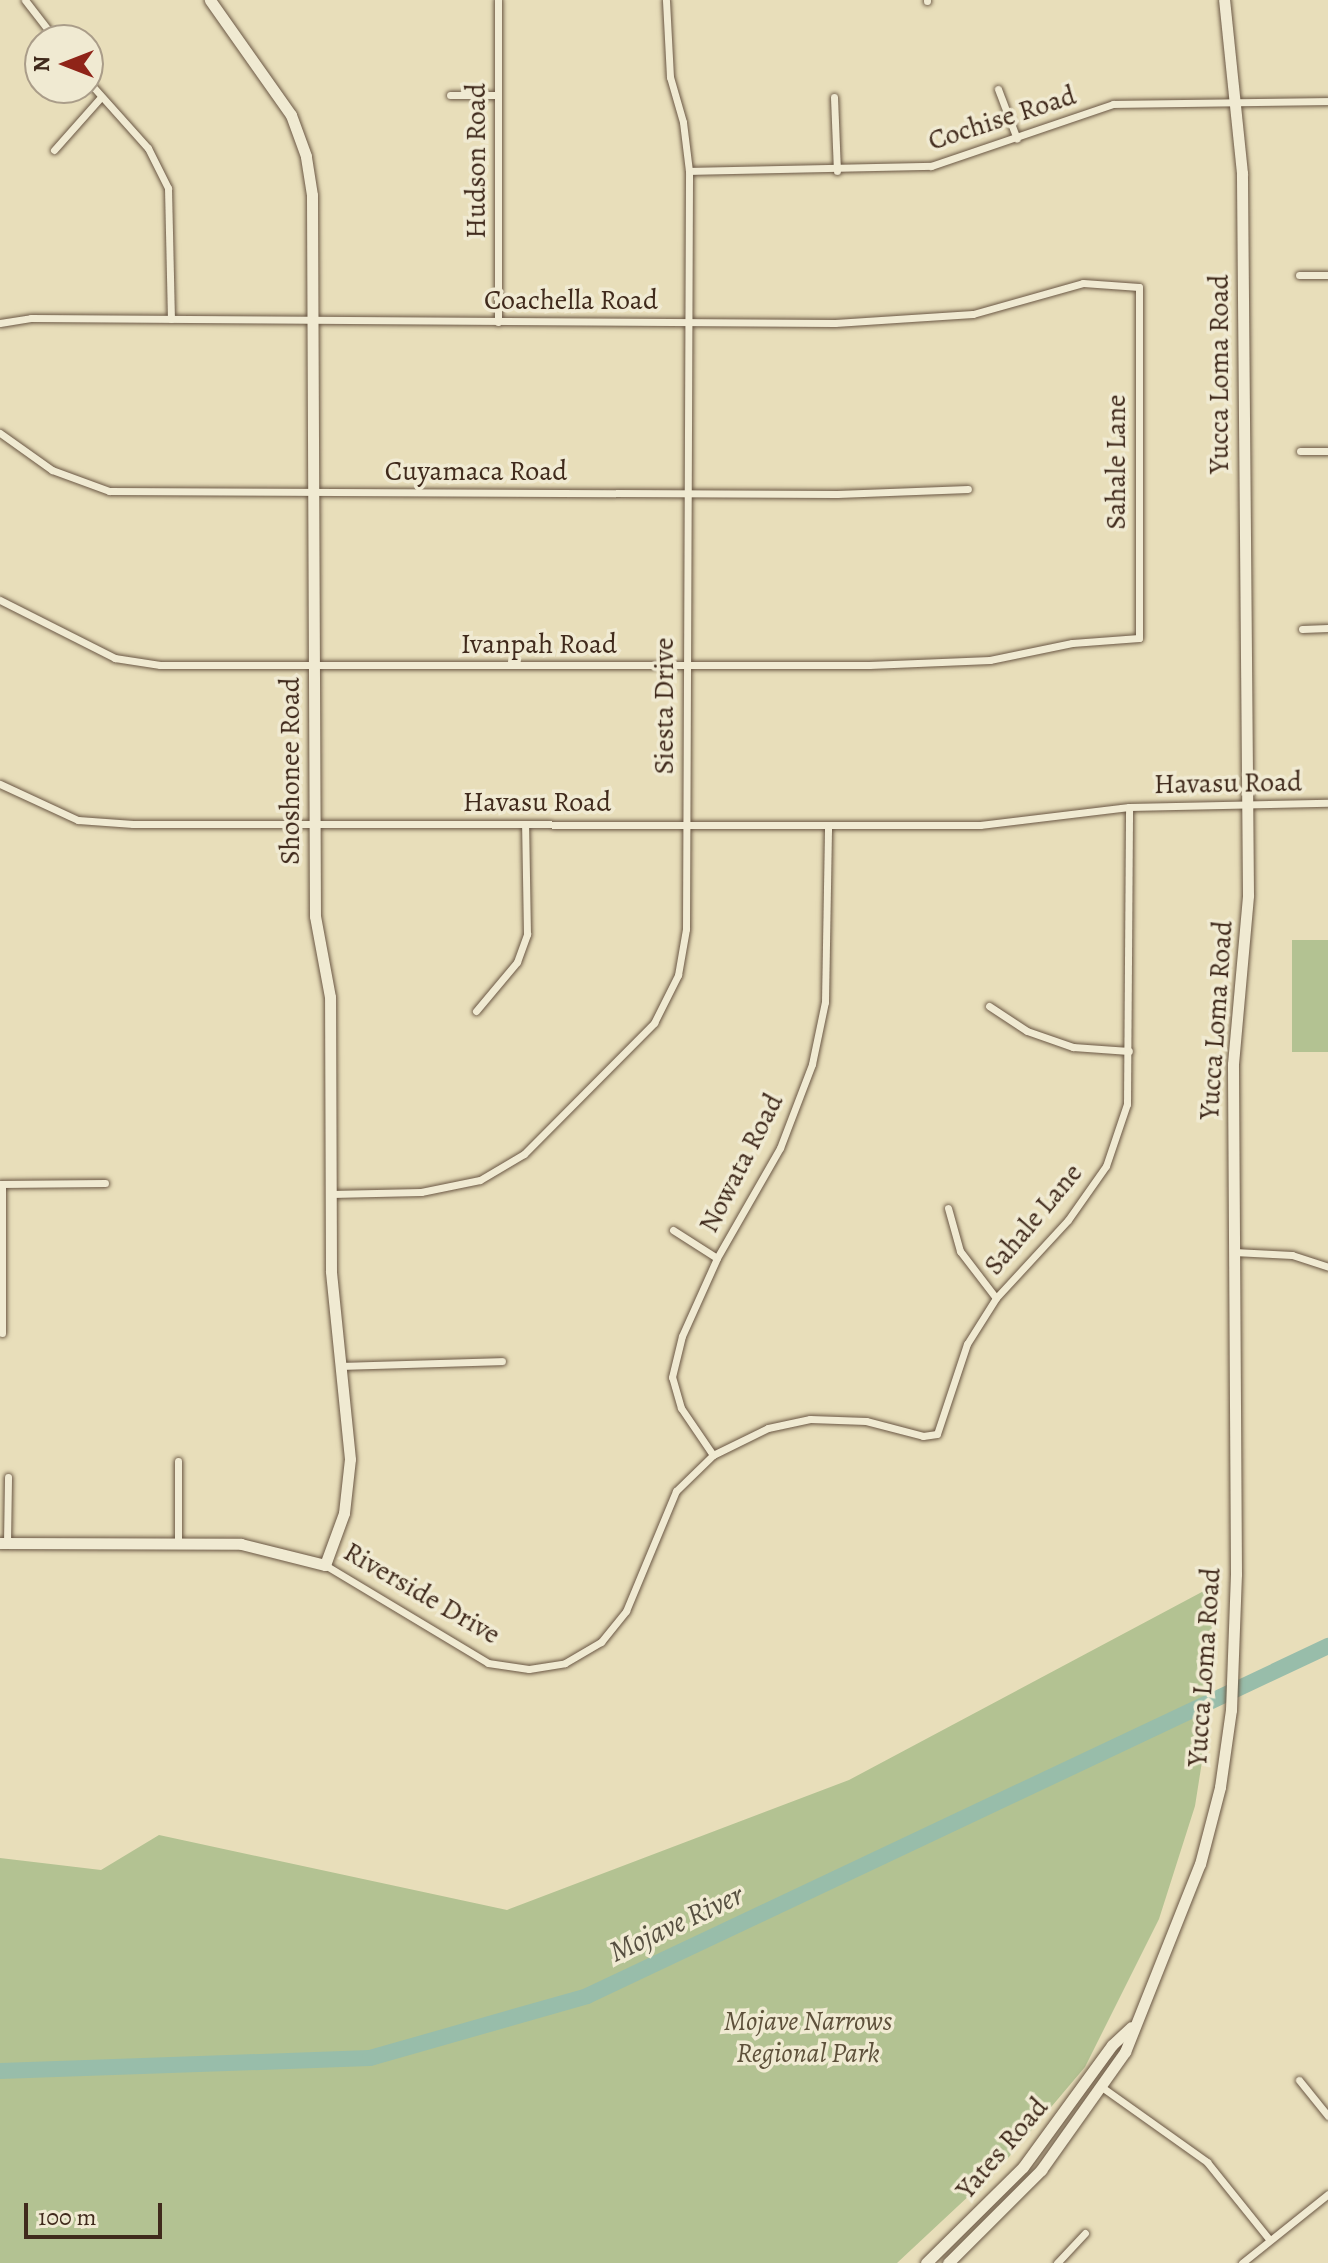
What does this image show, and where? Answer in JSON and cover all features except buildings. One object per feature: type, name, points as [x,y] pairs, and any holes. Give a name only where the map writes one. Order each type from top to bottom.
[{"type":"main road","name":"Shoshonee Road","points":[[211,0],[256,58],[299,135],[312,195],[315,916],[330,997],[331,1271],[350,1459],[344,1513],[325,1565]]},
{"type":"main road","name":"Yucca Loma Road","points":[[1111,2076],[1125,2052],[1131,2027],[1185,1908],[1226,1752],[1236,1621],[1233,1079],[1246,956],[1247,803],[1242,173],[1224,0]]},
{"type":"main road","name":"Riverside Drive","points":[[4,1543],[241,1544],[325,1565]]},
{"type":"main road","name":"Yucca Loma Road","points":[[1105,2056],[1131,2027]]},
{"type":"main road","name":"Yates Road","points":[[926,2263],[1023,2167],[1105,2056]]},
{"type":"main road","name":"Yates Road","points":[[948,2263],[1041,2170],[1111,2076]]},
{"type":"street","points":[[25,0],[44,24]]},
{"type":"street","name":"Hudson Road","points":[[498,0],[498,322]]},
{"type":"street","name":"Siesta Drive","points":[[331,1194],[421,1192],[480,1180],[524,1154],[654,1023],[678,975],[686,929],[686,321],[689,171],[683,122],[670,77],[666,0]]},
{"type":"street","points":[[998,89],[1017,139]]},
{"type":"street","points":[[450,95],[498,95]]},
{"type":"street","points":[[834,97],[837,171]]},
{"type":"street","points":[[104,100],[148,148],[168,188],[171,319]]},
{"type":"street","name":"Cochise Road","points":[[689,171],[837,171],[931,166],[1113,104],[1328,101]]},
{"type":"street","points":[[54,150],[95,104]]},
{"type":"street","points":[[1299,275],[1328,275]]},
{"type":"street","name":"Coachella Road","points":[[0,323],[31,318],[835,323],[973,314],[1083,283],[1139,287]]},
{"type":"street","name":"Sahale Lane","points":[[1139,287],[1139,638]]},
{"type":"street","name":"Cuyamaca Road","points":[[0,433],[52,470],[109,491],[313,494],[968,489]]},
{"type":"street","points":[[1300,451],[1328,451]]},
{"type":"street","name":"Ivanpah Road","points":[[0,600],[115,658],[160,665],[685,665],[990,660],[1072,643],[1139,638]]},
{"type":"street","points":[[1302,629],[1328,628]]},
{"type":"street","name":"Havasu Road","points":[[0,784],[78,820],[313,824],[980,825],[1129,807],[1328,803]]},
{"type":"street","name":"Havasu Road","points":[[1129,807],[1130,975]]},
{"type":"street","points":[[476,1011],[517,962],[527,934],[525,824]]},
{"type":"street","name":"Nowata Road","points":[[713,1455],[681,1408],[672,1377],[682,1336],[717,1258],[780,1148],[812,1064],[825,1002],[828,826]]},
{"type":"street","name":"Sahale Lane","points":[[937,1434],[967,1344],[996,1298],[1068,1220],[1106,1166],[1127,1104],[1130,975]]},
{"type":"street","points":[[989,1006],[1027,1031],[1073,1047],[1129,1051]]},
{"type":"street","points":[[2,1333],[1,1184],[105,1183]]},
{"type":"street","points":[[948,1208],[960,1251],[996,1298]]},
{"type":"street","points":[[673,1230],[717,1258]]},
{"type":"street","points":[[1234,1252],[1292,1255],[1328,1267]]},
{"type":"street","points":[[343,1366],[502,1361]]},
{"type":"street","name":"Riverside Drive","points":[[325,1565],[488,1663],[529,1669],[565,1663],[601,1642],[626,1611],[676,1491],[713,1455],[768,1428],[810,1419],[866,1421],[923,1436],[937,1434]]},
{"type":"street","points":[[178,1461],[178,1542]]},
{"type":"street","points":[[4,1543],[8,1477]]},
{"type":"street","points":[[1299,2080],[1328,2116]]},
{"type":"street","points":[[1103,2088],[1207,2162],[1269,2239]]},
{"type":"street","points":[[1242,2263],[1328,2194]]},
{"type":"street","points":[[1057,2263],[1085,2233]]},
{"type":"green space","points":[[1292,940],[1328,940],[1328,1052],[1292,1052]]},
{"type":"green space","name":"Mojave Narrows Regional Park","points":[[1215,1585],[1204,1749],[1195,1806],[1159,1919],[1085,2067],[1003,2164],[897,2263],[0,2263],[0,1858],[101,1870],[159,1835],[507,1910],[849,1780]]},
{"type":"waterway","name":"Mojave River","points":[[0,2071],[370,2058],[587,1996],[1328,1646]]}]
